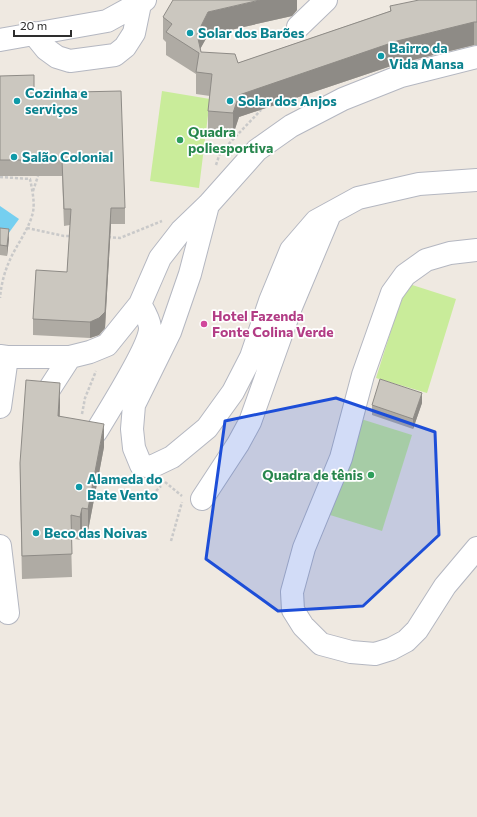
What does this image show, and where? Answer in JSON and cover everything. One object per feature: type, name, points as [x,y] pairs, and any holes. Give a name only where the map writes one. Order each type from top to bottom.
[{"type":"lane","points":[[298,27],[326,0]]},
{"type":"lane","points":[[34,33],[46,49],[57,57],[70,61],[115,54],[125,47],[134,33],[142,2]]},
{"type":"lane","points":[[0,40],[107,21],[142,2]]},
{"type":"lane","points":[[0,407],[3,357],[70,357],[90,352],[107,345],[140,304],[160,258],[181,231],[208,205],[257,150],[292,126],[344,99],[401,76],[477,57]]},
{"type":"lane","points":[[208,205],[190,274],[170,332],[134,404],[132,429],[134,448],[141,465],[150,467],[172,457],[207,428],[233,392],[251,357],[270,301],[291,250],[316,221],[358,198],[419,184],[477,180]]},
{"type":"lane","points":[[193,498],[238,444],[250,422],[290,307],[331,213]]},
{"type":"lane","points":[[477,250],[450,253],[426,260],[405,275],[392,293],[363,375],[342,458],[304,548],[292,592],[293,610],[303,626],[322,644],[351,652],[375,654],[391,649],[406,641],[417,630],[445,586],[477,548]]},
{"type":"lane","points":[[96,432],[138,358],[149,332],[148,319],[140,304]]},
{"type":"lane","points":[[50,388],[70,357]]},
{"type":"lane","points":[[0,546],[8,613]]},
{"type":"path","points":[[33,191],[38,176]]},
{"type":"path","points":[[0,177],[30,179],[33,191],[33,212],[27,228],[9,262],[1,287],[0,298]]},
{"type":"path","points":[[27,228],[64,236],[78,236]]},
{"type":"path","points":[[106,237],[120,238]]},
{"type":"path","points":[[149,498],[165,482]]},
{"type":"path","points":[[171,541],[178,520],[179,507],[193,498]]},
{"type":"highlighted area","points":[[336,398],[435,432],[439,535],[363,606],[278,611],[206,559],[225,421]]},
{"type":"green space","name":"Quadra poliesportiva","points":[[162,91],[210,99],[199,188],[150,181]]},
{"type":"green space","points":[[406,283],[456,299],[427,393],[376,378]]},
{"type":"green space","name":"Quadra de tênis","points":[[361,419],[412,435],[382,531],[330,515]]},
{"type":"water","points":[[0,206],[19,219],[8,234],[0,228]]},
{"type":"building","points":[[173,0],[260,0],[208,12],[197,34],[201,52],[235,54],[238,63],[391,11],[390,6],[419,0],[477,0],[477,22],[397,41],[239,95],[233,113],[208,111],[212,74],[196,72],[199,53],[166,32],[172,24],[163,17]]},
{"type":"building","points":[[34,75],[34,93],[121,91],[125,208],[111,208],[105,312],[99,318],[90,322],[33,319],[36,270],[67,272],[71,209],[64,209],[62,160],[0,160],[0,76]]},
{"type":"building","points":[[0,228],[9,229],[7,246],[0,245]]},
{"type":"building","points":[[380,379],[422,393],[413,419],[372,405]]},
{"type":"building","points":[[26,380],[60,383],[58,416],[104,424],[88,509],[82,508],[80,517],[71,515],[72,554],[22,556],[20,463]]},
{"type":"place","name":"Solar dos Barões","points":[[190,33]]},
{"type":"place","name":"Bairro da Vida Mansa","points":[[381,56]]},
{"type":"place","name":"Cozinha e serviços","points":[[17,101]]},
{"type":"place","name":"Solar dos Anjos","points":[[230,101]]},
{"type":"place","name":"Quadra poliesportiva","points":[[180,140]]},
{"type":"place","name":"Salão Colonial","points":[[14,157]]},
{"type":"place","name":"Hotel Fazenda Fonte Colina Verde","points":[[204,324]]},
{"type":"place","name":"Quadra de tênis","points":[[371,475]]},
{"type":"place","name":"Alameda do Bate Vento","points":[[79,487]]},
{"type":"place","name":"Beco das Noivas","points":[[36,533]]}]
